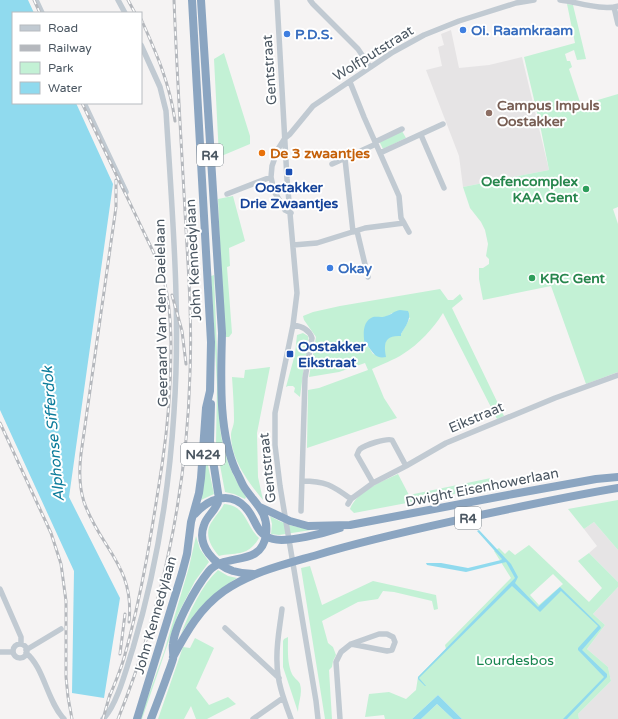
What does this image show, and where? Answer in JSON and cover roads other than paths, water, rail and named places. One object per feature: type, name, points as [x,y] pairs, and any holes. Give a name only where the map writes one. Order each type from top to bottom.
[{"type":"highway","name":"John Kennedylaan","points":[[137,719],[187,554],[191,522],[201,478],[206,408],[210,392],[211,342],[192,0]]},
{"type":"highway","name":"John Kennedylaan","points":[[201,0],[222,327],[224,426],[235,469],[244,486],[260,507],[266,522],[266,536]]},
{"type":"highway","name":"R4","points":[[210,392],[210,441],[219,499]]},
{"type":"highway","name":"Dwight Eisenhowerlaan","points":[[350,525],[618,476]]},
{"type":"highway","name":"Dwight Eisenhowerlaan","points":[[173,658],[187,630],[206,606],[233,585],[257,574],[354,543],[559,498],[618,488]]},
{"type":"highway","points":[[193,516],[206,503],[219,499],[229,499],[240,503],[250,512],[258,529],[266,536],[279,540],[326,533],[350,525]]},
{"type":"highway","name":"Dwight Eisenhowerlaan","points":[[219,499],[218,505],[207,519],[202,531],[202,538],[207,550],[218,563],[239,573],[257,574]]},
{"type":"highway","name":"John Kennedylaan","points":[[260,507],[290,521],[308,526],[350,525]]},
{"type":"highway","points":[[218,563],[244,559],[250,556],[262,546],[266,536]]},
{"type":"highway","name":"John Kennedylaan","points":[[151,719],[173,658],[173,644],[181,619],[209,570],[218,563]]},
{"type":"street","points":[[36,0],[42,12]]},
{"type":"street","points":[[118,0],[124,12]]},
{"type":"street","name":"Gentstraat","points":[[276,0],[296,293],[293,325],[275,413],[275,445],[282,502],[318,719]]},
{"type":"street","points":[[310,0],[358,49],[370,67]]},
{"type":"street","name":"Wolfputstraat","points":[[285,138],[313,106],[397,49],[424,35],[459,21],[516,1],[534,0]]},
{"type":"street","points":[[560,0],[601,7],[616,7],[618,24]]},
{"type":"street","name":"Geeraard Van den Daelelaan","points":[[103,719],[112,706],[130,655],[145,605],[155,563],[166,495],[174,412],[176,294],[166,110],[160,87],[142,47]]},
{"type":"street","points":[[350,82],[375,143],[400,196],[401,218],[409,232]]},
{"type":"street","points":[[84,104],[126,192]]},
{"type":"street","points":[[380,153],[443,124]]},
{"type":"street","points":[[332,164],[345,159],[402,129]]},
{"type":"street","points":[[420,135],[444,188]]},
{"type":"street","points":[[285,138],[275,156],[271,177],[274,191],[284,210],[290,214]]},
{"type":"street","points":[[345,159],[355,231],[368,277]]},
{"type":"street","points":[[227,194],[271,177]]},
{"type":"street","points":[[293,245],[318,243],[355,231],[404,223]]},
{"type":"street","points":[[293,325],[306,329],[311,333],[312,338],[305,378],[301,511]]},
{"type":"street","name":"Eikstraat","points":[[348,504],[351,498],[373,483],[446,443],[555,398],[618,376]]},
{"type":"street","points":[[373,483],[357,455],[359,450],[364,447],[382,440],[392,440],[406,466]]},
{"type":"street","points":[[302,481],[325,482],[351,498]]},
{"type":"street","points":[[0,589],[21,637],[21,644]]},
{"type":"street","points":[[282,609],[277,648],[277,662],[283,698],[291,719]]},
{"type":"street","points":[[226,628],[279,678]]},
{"type":"street","points":[[0,652],[13,652],[20,658],[24,656],[26,652],[61,629]]},
{"type":"street","points":[[340,719],[336,662],[341,652],[351,644],[379,634],[387,634],[393,637],[395,642],[392,650],[387,651],[351,644]]},
{"type":"street","points":[[21,644],[25,646],[26,652],[35,664],[57,710],[64,719]]},
{"type":"street","points":[[13,652],[15,646],[21,644]]},
{"type":"street","points":[[253,719],[283,698]]},
{"type":"water","name":"Alphonse Sifferdok","points":[[0,0],[28,0],[34,12],[12,12],[12,104],[76,104],[113,184],[69,497],[120,598],[104,698],[72,693],[74,571],[0,410]]},
{"type":"water","points":[[400,310],[408,311],[409,314],[408,322],[401,336],[392,337],[387,340],[385,344],[386,357],[377,356],[368,346],[365,345],[365,325],[369,319],[373,317],[384,317]]},
{"type":"water","points":[[479,530],[511,564],[518,577],[515,583],[538,607],[560,587],[601,628],[582,650],[607,674],[607,677],[567,719],[563,719],[604,677],[578,650],[578,648],[598,626],[561,591],[540,612],[512,586],[419,678],[426,686],[418,679],[418,677],[515,578],[506,562],[466,572],[427,565],[426,563],[441,563],[468,568],[501,560],[502,559],[477,531]]},
{"type":"water","points":[[438,695],[462,719],[453,719],[437,704],[421,719],[412,719]]},
{"type":"railway","points":[[34,0],[40,12]]},
{"type":"railway","points":[[128,0],[134,12]]},
{"type":"railway","points":[[118,719],[134,678],[159,593],[178,506],[188,417],[191,355],[190,302],[174,0]]},
{"type":"railway","points":[[142,21],[166,81],[175,121]]},
{"type":"railway","points":[[82,104],[160,266],[169,306],[171,326],[167,420],[154,514],[146,562],[130,634],[119,673],[109,698]]},
{"type":"railway","points":[[116,180],[116,207],[81,454],[80,478],[84,502],[91,518],[115,558],[127,586],[129,622]]},
{"type":"railway","points":[[172,295],[182,331],[186,364]]},
{"type":"railway","points":[[0,423],[51,533],[61,564],[66,601],[66,677],[72,719]]},
{"type":"railway","points":[[120,654],[125,614]]},
{"type":"railway","points":[[103,719],[110,694]]},
{"type":"place","name":"Oi. Raamkraam","points":[[463,30]]},
{"type":"place","name":"P.D.S.","points":[[287,34]]},
{"type":"place","name":"Campus Impuls Oostakker","points":[[489,113]]},
{"type":"place","name":"De 3 zwaantjes","points":[[262,153]]},
{"type":"place","name":"Oostakker Drie Zwaantjes","points":[[289,172]]},
{"type":"place","name":"Oefencomplex KAA Gent","points":[[586,189]]},
{"type":"place","name":"Okay","points":[[330,268]]},
{"type":"place","name":"KRC Gent","points":[[532,278]]},
{"type":"place","name":"Oostakker Eikstraat","points":[[290,354]]},
{"type":"park label","name":"Lourdesbos","points":[[515,660]]}]
